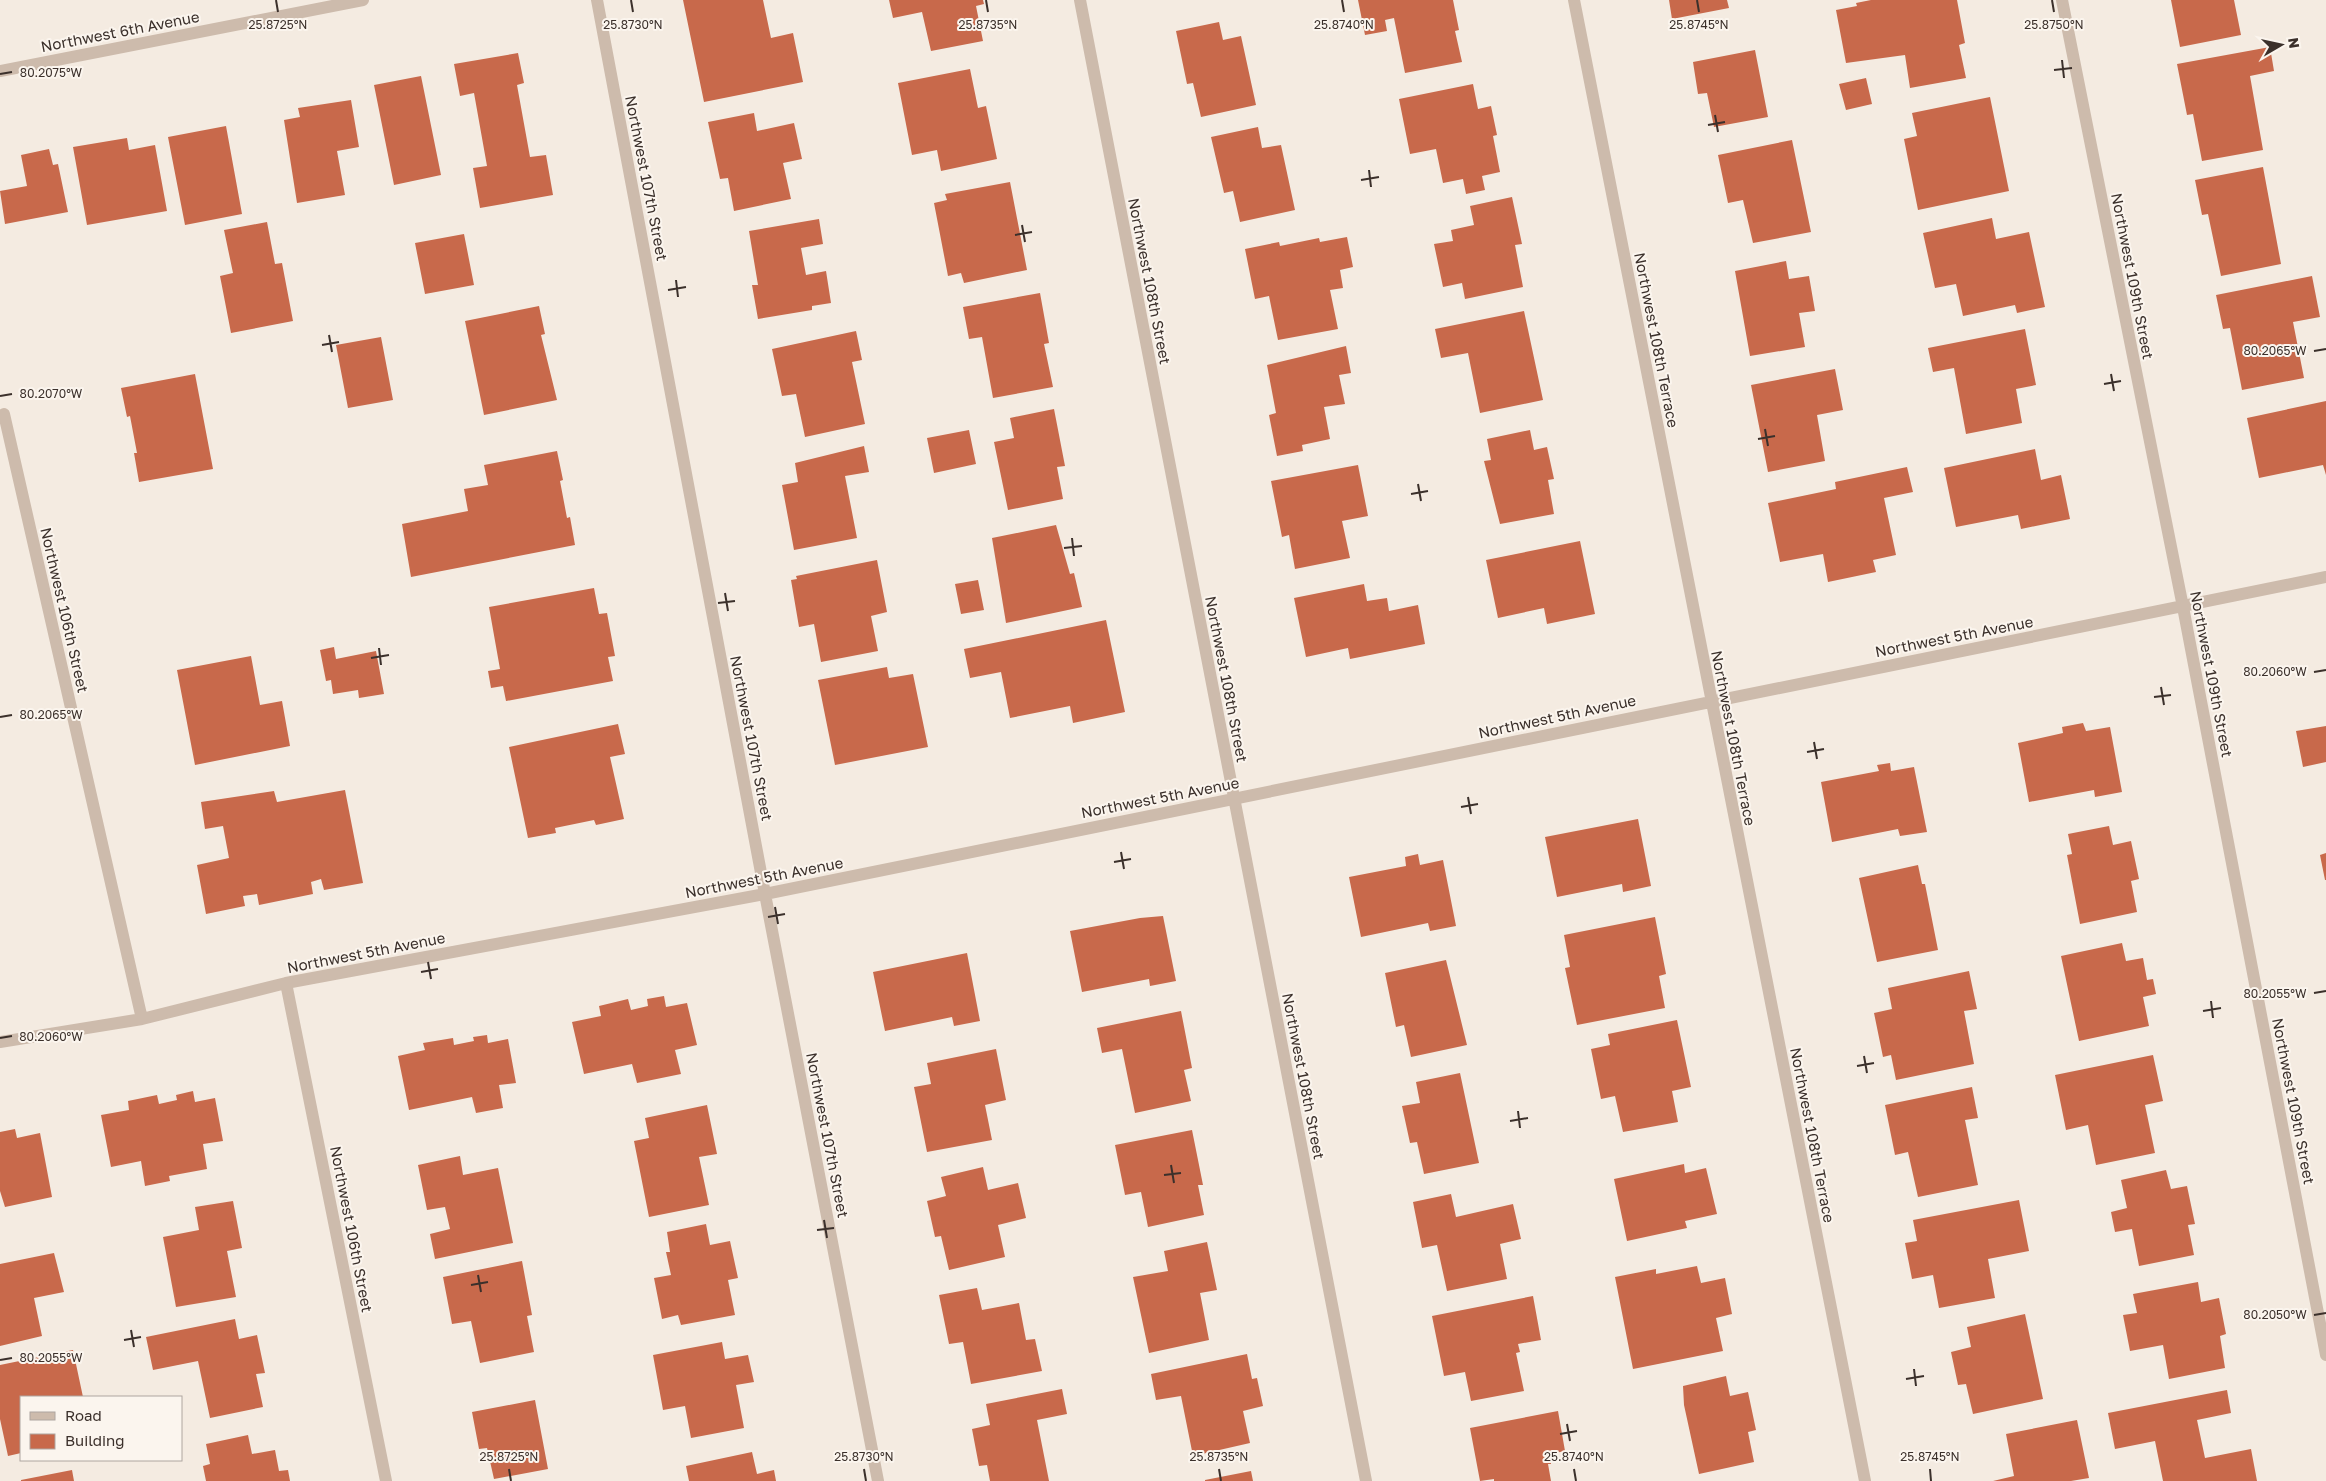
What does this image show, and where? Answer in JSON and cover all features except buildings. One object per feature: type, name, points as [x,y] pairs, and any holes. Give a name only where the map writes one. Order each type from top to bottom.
[{"type":"street","name":"Northwest 6th Avenue","points":[[0,71],[363,0]]},
{"type":"street","name":"Northwest 107th Street","points":[[597,0],[765,894],[878,1481]]},
{"type":"street","name":"Northwest 108th Street","points":[[1080,0],[1366,1481]]},
{"type":"street","name":"Northwest 108th Terrace","points":[[1574,0],[1710,701],[1865,1481]]},
{"type":"street","name":"Northwest 109th Street","points":[[2062,0],[2183,607],[2326,1354]]},
{"type":"street","name":"Northwest 106th Street","points":[[4,414],[142,1018]]},
{"type":"street","name":"Northwest 5th Avenue","points":[[0,1042],[142,1018],[286,983],[765,894],[2326,577]]},
{"type":"street","name":"Northwest 106th Street","points":[[286,983],[386,1481]]}]
